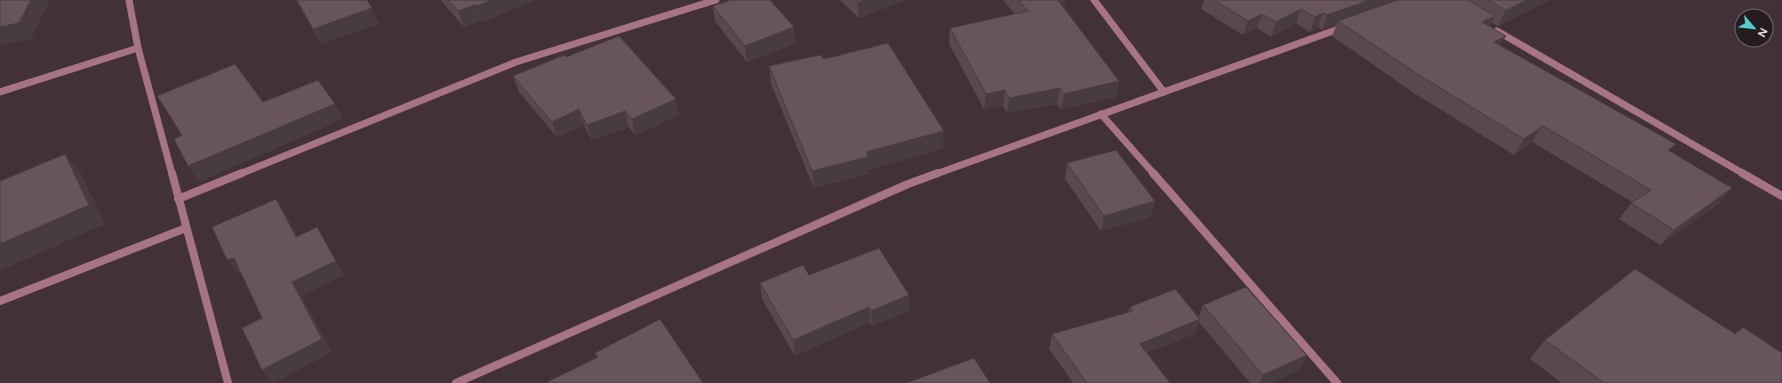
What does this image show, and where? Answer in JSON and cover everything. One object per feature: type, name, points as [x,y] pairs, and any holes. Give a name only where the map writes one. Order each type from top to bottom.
[{"type":"street","points":[[129,0],[138,48],[228,383]]},
{"type":"street","points":[[178,199],[516,62],[716,0]]},
{"type":"street","points":[[1094,0],[1164,92]]},
{"type":"street","points":[[456,383],[908,184],[1351,24]]},
{"type":"street","points":[[1491,28],[1782,196]]},
{"type":"street","points":[[0,92],[138,48]]},
{"type":"street","points":[[1101,114],[1334,382]]},
{"type":"street","points":[[0,302],[186,228]]},
{"type":"building","points":[[0,0],[31,0],[19,23],[0,27]]},
{"type":"building","points":[[297,0],[367,0],[372,8],[313,29]]},
{"type":"building","points":[[448,0],[492,0],[458,11]]},
{"type":"building","points":[[731,0],[770,0],[794,27],[745,46],[713,6]]},
{"type":"building","points":[[855,0],[866,0],[858,3]]},
{"type":"building","points":[[1018,0],[1058,0],[1119,81],[1064,94],[1060,88],[1009,98],[1005,90],[986,94],[950,28],[1028,11]]},
{"type":"building","points":[[1214,0],[1370,0],[1327,15],[1323,13],[1315,17],[1301,9],[1276,22],[1262,14],[1248,21]]},
{"type":"building","points":[[1397,0],[1468,0],[1495,16],[1482,22],[1506,36],[1494,42],[1676,144],[1668,150],[1732,188],[1674,230],[1631,203],[1651,190],[1543,126],[1524,139],[1422,77],[1338,21]]},
{"type":"building","points":[[1488,0],[1527,0],[1506,10]]},
{"type":"building","points":[[619,36],[676,99],[632,119],[625,111],[587,125],[579,109],[552,122],[513,76],[564,55],[566,57]]},
{"type":"building","points":[[888,43],[944,131],[866,152],[868,157],[812,171],[769,66],[820,55],[824,59]]},
{"type":"building","points":[[235,64],[263,102],[318,80],[335,104],[188,166],[174,139],[182,135],[157,96]]},
{"type":"building","points":[[1116,150],[1155,201],[1104,216],[1067,163]]},
{"type":"building","points":[[65,154],[89,205],[0,244],[0,181]]},
{"type":"building","points":[[276,199],[296,237],[317,227],[336,261],[292,282],[322,339],[262,370],[242,328],[262,318],[234,258],[227,260],[212,227]]},
{"type":"building","points":[[879,248],[909,295],[871,311],[869,307],[793,340],[760,283],[803,265],[809,275]]},
{"type":"building","points":[[1635,269],[1735,334],[1743,327],[1782,353],[1782,383],[1604,383],[1545,340]]},
{"type":"building","points":[[1246,287],[1307,355],[1263,375],[1203,305]]},
{"type":"building","points":[[1175,289],[1200,319],[1140,344],[1170,383],[1087,383],[1052,334],[1133,311],[1130,307]]},
{"type":"building","points":[[660,319],[703,383],[545,383],[598,357],[595,353]]},
{"type":"building","points":[[974,358],[990,383],[906,383]]}]
